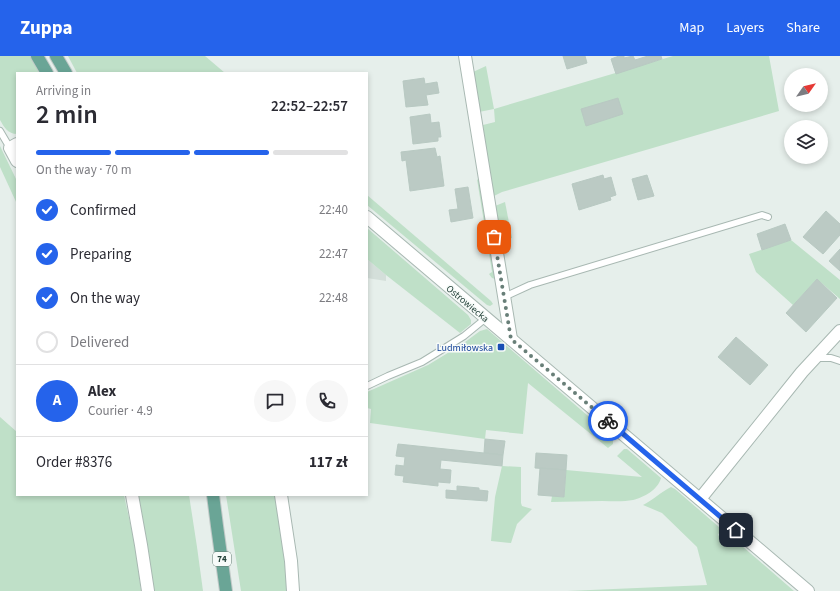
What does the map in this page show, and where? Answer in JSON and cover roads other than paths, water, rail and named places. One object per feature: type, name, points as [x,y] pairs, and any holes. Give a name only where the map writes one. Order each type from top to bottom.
[{"type":"main road","points":[[37,56],[46,72]]},
{"type":"main road","points":[[56,56],[65,72]]},
{"type":"main road","name":"74","points":[[206,496],[217,526]]},
{"type":"main road","name":"74","points":[[213,496],[226,591]]},
{"type":"street","points":[[465,56],[511,339]]},
{"type":"street","points":[[14,146],[16,156]]},
{"type":"street","name":"Ostrowiecka","points":[[368,218],[808,591]]},
{"type":"street","points":[[700,499],[802,372],[840,332]]},
{"type":"street","points":[[132,496],[148,591]]},
{"type":"street","points":[[281,496],[291,561],[293,591]]},
{"type":"lane","points":[[0,131],[14,146]]},
{"type":"lane","points":[[504,297],[530,284],[762,215],[768,217]]},
{"type":"lane","points":[[368,386],[422,362],[464,336],[486,318]]},
{"type":"lane","points":[[815,358],[831,358],[840,361]]},
{"type":"place","name":"Ludmiłowska","points":[[501,347]]}]
